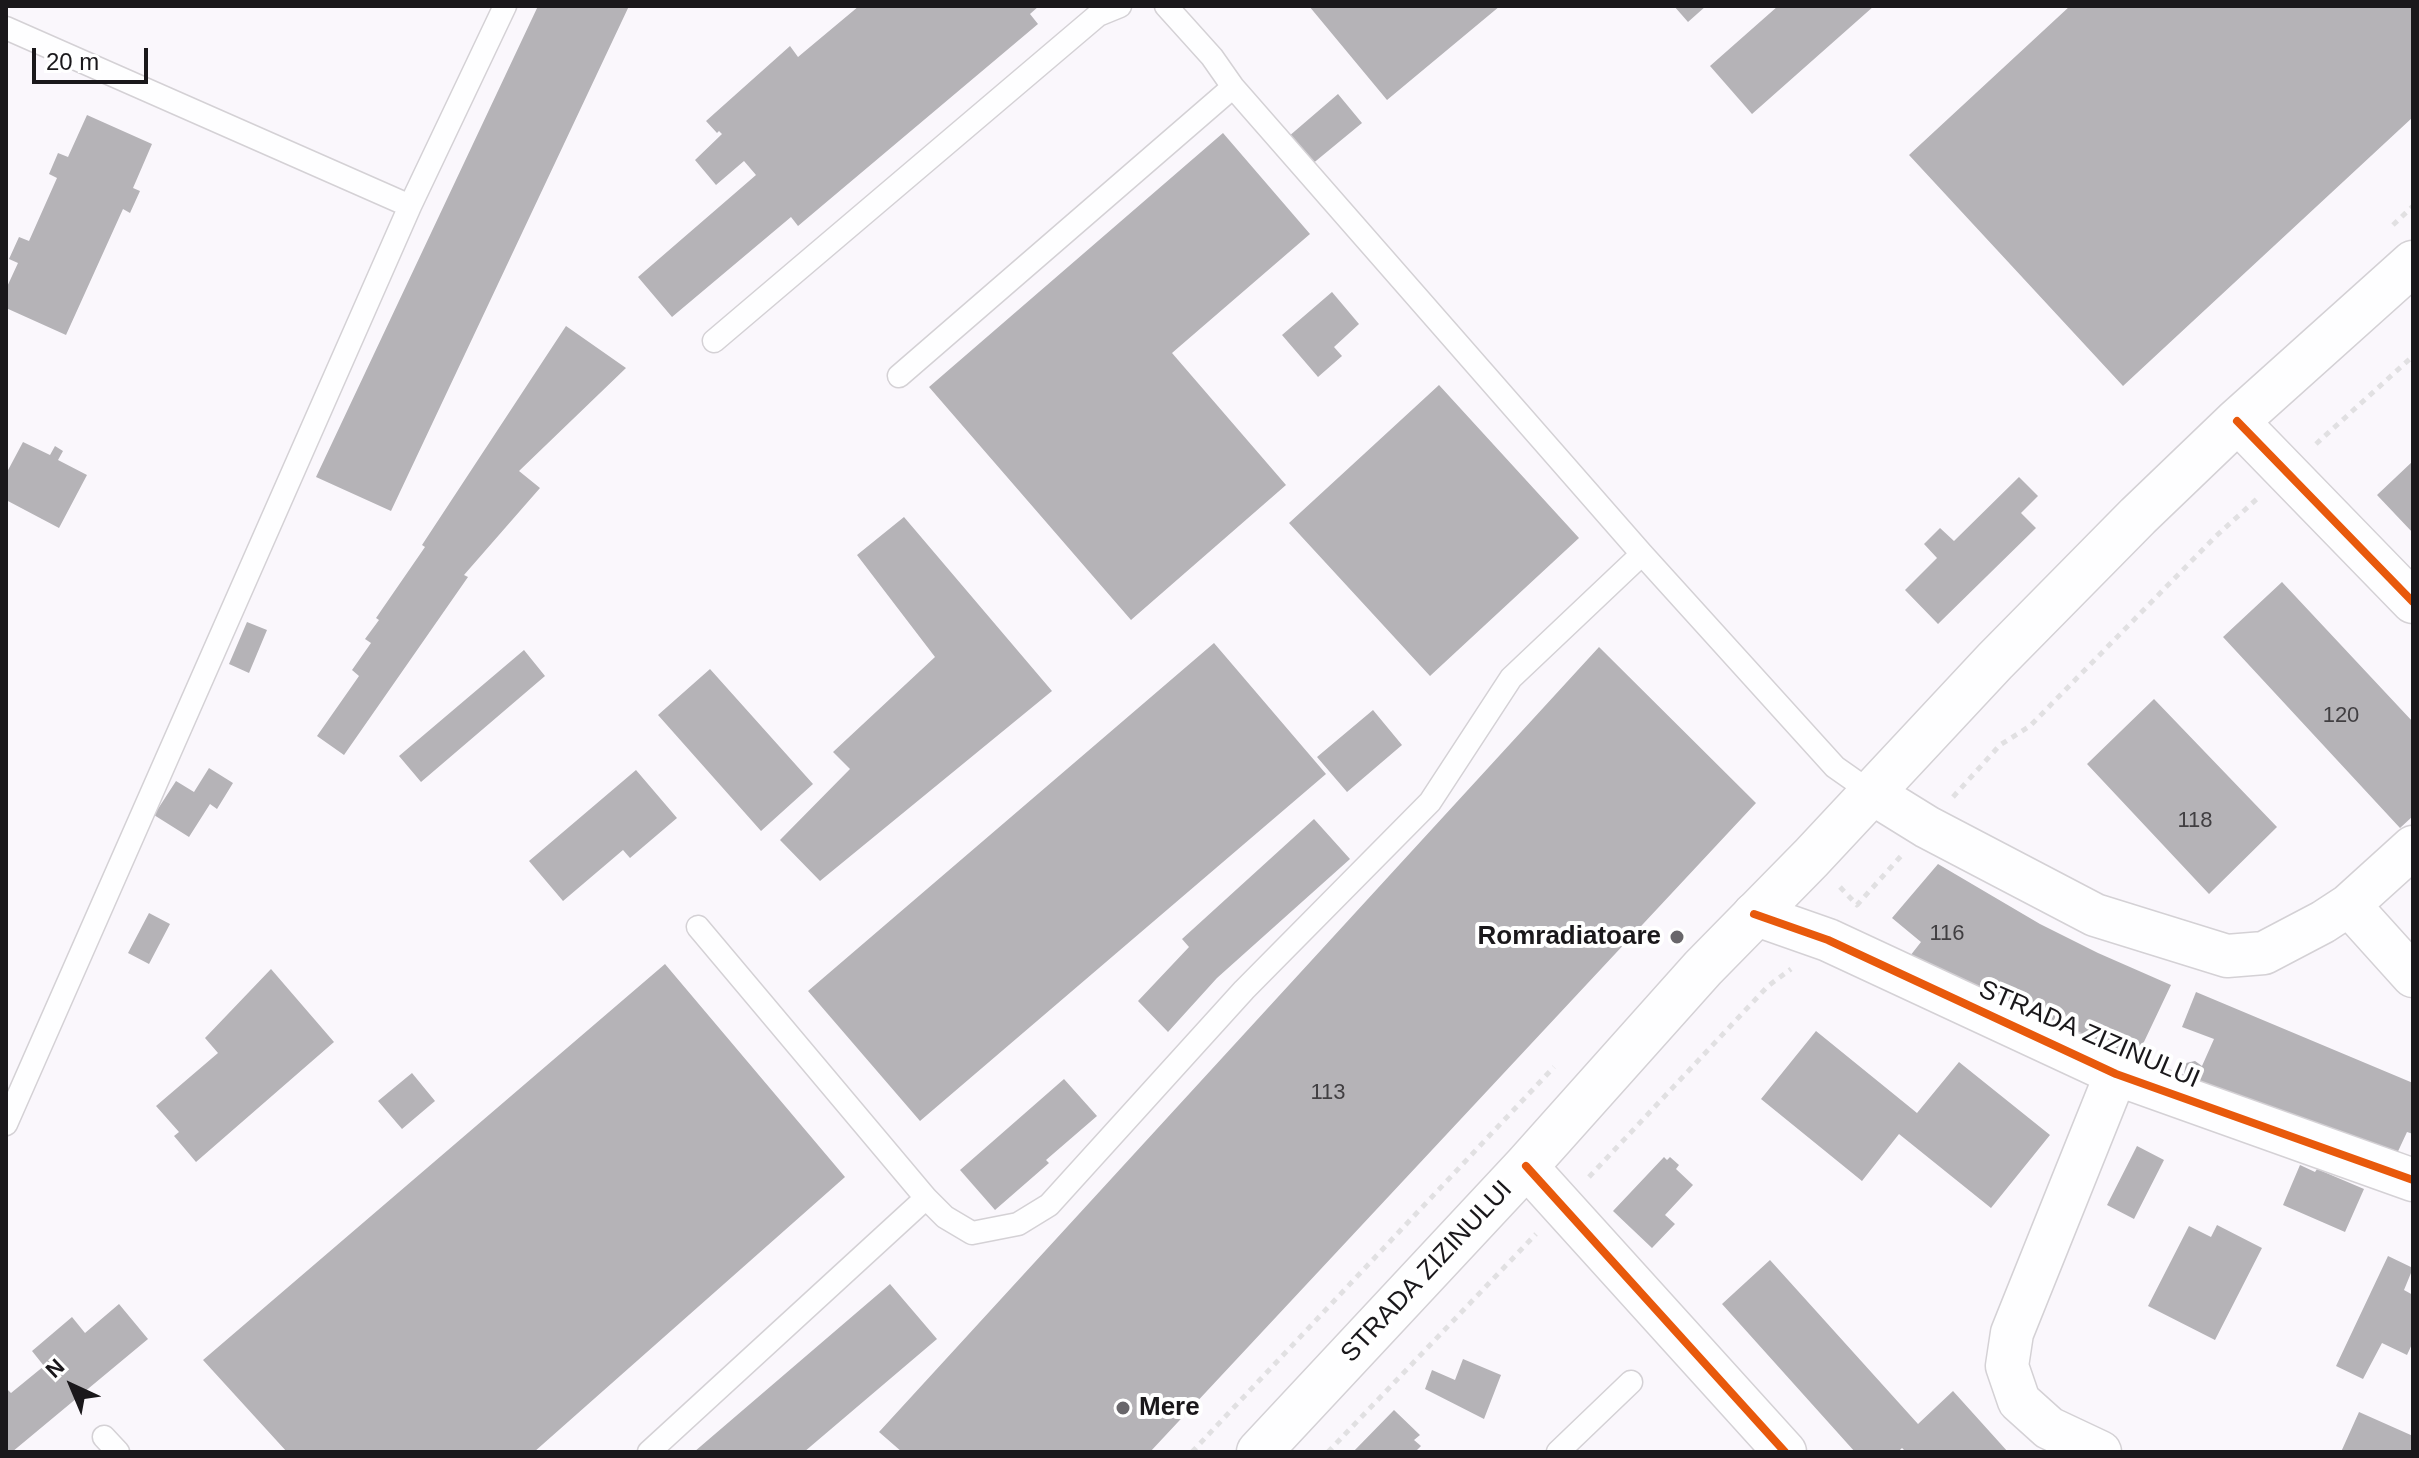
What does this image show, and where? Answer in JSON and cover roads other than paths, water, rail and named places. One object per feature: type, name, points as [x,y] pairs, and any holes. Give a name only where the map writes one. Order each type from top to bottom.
[{"type":"main road","name":"STRADA ZIZINULUI","points":[[1259,1452],[1526,1166],[1754,914],[1811,858],[1995,661],[2237,421],[2413,263]]},
{"type":"street","points":[[2237,421],[2413,602]]},
{"type":"street","points":[[1872,793],[1927,827],[2095,915],[2227,956],[2264,953],[2323,922],[2349,905],[2413,847]]},
{"type":"street","points":[[2349,905],[2413,976]]},
{"type":"street","name":"STRADA ZIZINULUI","points":[[1754,914],[1828,940],[2116,1074],[2413,1180]]},
{"type":"street","points":[[2100,1452],[2049,1428],[2019,1401],[2007,1366],[2012,1333],[2116,1074]]},
{"type":"street","points":[[1526,1166],[1785,1452]]},
{"type":"lane","points":[[6,1124],[410,206],[505,6]]},
{"type":"lane","points":[[714,341],[1098,15],[1120,6]]},
{"type":"lane","points":[[1166,6],[1212,57],[1233,87],[1642,554],[1835,767],[1872,793]]},
{"type":"lane","points":[[6,28],[410,206]]},
{"type":"lane","points":[[899,376],[1233,87]]},
{"type":"lane","points":[[698,927],[945,1217],[972,1233],[1018,1224],[1049,1205],[1244,990],[1430,802],[1511,678],[1642,554]]},
{"type":"lane","points":[[649,1452],[926,1198]]},
{"type":"lane","points":[[1558,1452],[1631,1382]]},
{"type":"place","name":"Romradiatoare","points":[[1677,937]]},
{"type":"place","name":"Mere","points":[[1123,1408]]}]
